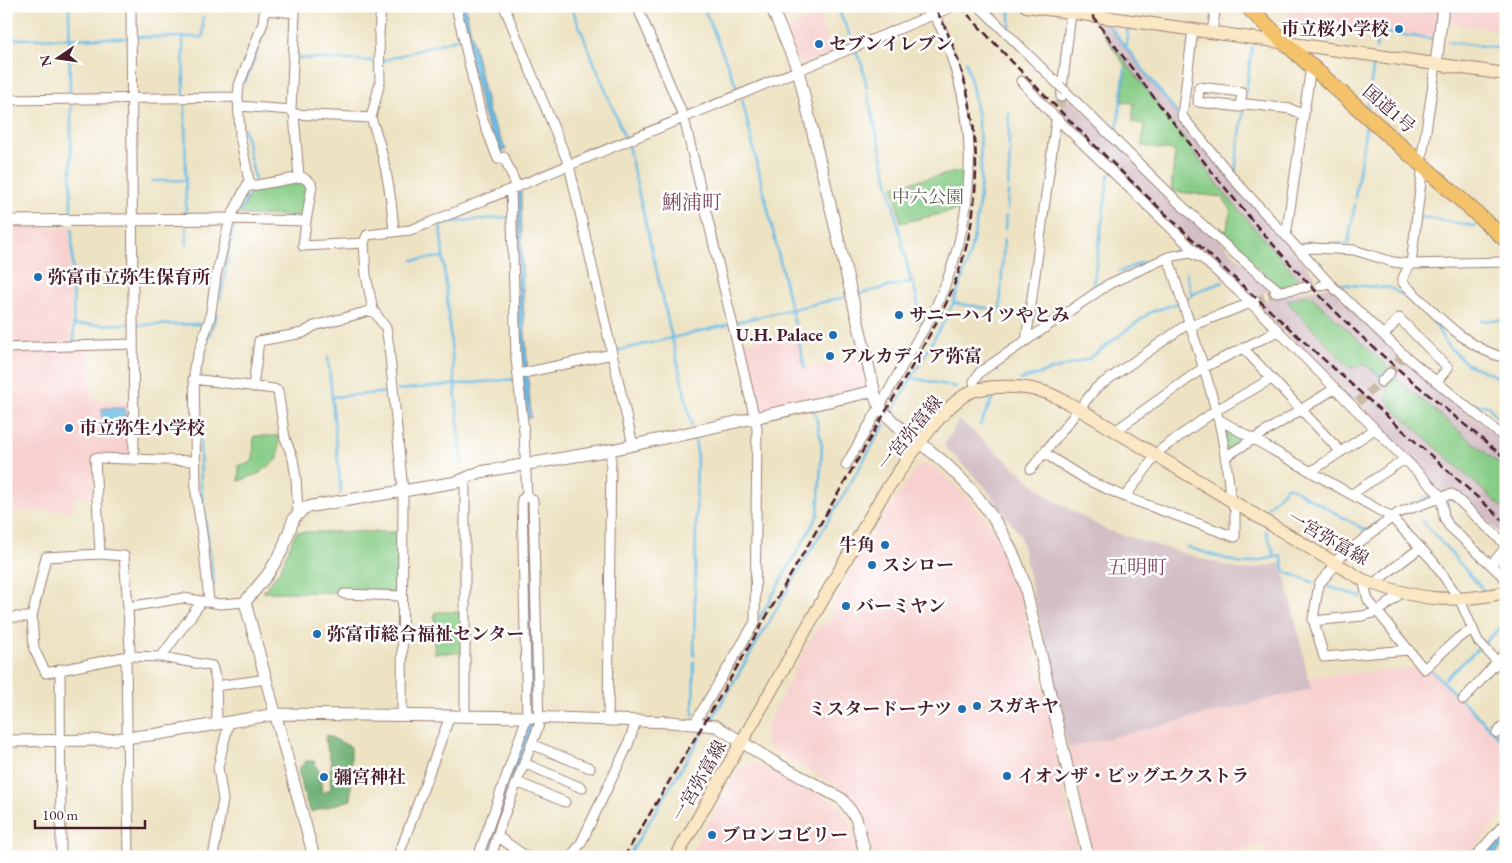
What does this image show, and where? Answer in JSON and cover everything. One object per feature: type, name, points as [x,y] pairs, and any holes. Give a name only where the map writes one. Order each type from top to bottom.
[{"type":"highway","name":"国道1号","points":[[1248,6],[1283,41],[1506,240]]},
{"type":"main road","points":[[1026,6],[1071,13],[1099,12],[1193,30],[1283,41],[1506,74]]},
{"type":"main road","name":"一宮弥富線","points":[[676,857],[882,496],[920,443],[946,411],[966,394],[975,390],[1016,386],[1042,391],[1079,409],[1156,457],[1369,582],[1401,594],[1460,600],[1506,592]]},
{"type":"street","points":[[131,6],[134,460]]},
{"type":"street","points":[[381,6],[379,34],[380,82],[371,118],[383,155],[391,195],[394,231]]},
{"type":"street","points":[[456,6],[480,115],[498,159],[504,157],[514,188],[516,358],[523,373],[527,496],[522,499],[532,717],[478,857]]},
{"type":"street","points":[[504,6],[569,165],[633,445]]},
{"type":"street","points":[[638,6],[684,118],[757,428],[755,622],[694,724]]},
{"type":"street","points":[[771,6],[798,70],[879,407],[968,485],[993,516],[1009,540],[1017,558],[1088,857]]},
{"type":"street","points":[[846,465],[937,305],[952,266],[966,205],[969,155],[964,103],[945,39],[934,14],[928,6]]},
{"type":"street","points":[[402,715],[403,491],[386,328],[373,310],[366,275],[364,243],[367,234],[410,230],[954,6]]},
{"type":"street","points":[[979,6],[1063,92],[1179,203],[1276,292],[1307,287]]},
{"type":"street","points":[[1212,32],[1216,6]]},
{"type":"street","points":[[1443,6],[1410,264],[1403,278],[1403,283],[1475,345],[1496,356],[1506,358]]},
{"type":"street","points":[[162,657],[206,601],[203,541],[196,493],[196,435],[193,379],[198,349],[210,318],[216,276],[230,219],[249,181],[240,136],[239,85],[265,8],[286,9],[295,13],[293,112],[300,177]]},
{"type":"street","points":[[1063,92],[1071,13]]},
{"type":"street","points":[[1193,30],[1182,116],[1238,184],[1330,284],[1384,335],[1403,357],[1506,439]]},
{"type":"street","points":[[1286,236],[1311,66]]},
{"type":"street","points":[[1021,81],[1050,112],[1203,258],[1253,301],[1278,331],[1334,390],[1356,405],[1375,429],[1441,496],[1444,516],[1449,526],[1506,579]]},
{"type":"street","points":[[1240,107],[1242,92],[1199,87],[1198,102],[1240,107],[1247,104],[1291,110],[1304,115]]},
{"type":"street","points":[[6,100],[131,99],[238,102],[293,112],[371,118]]},
{"type":"street","points":[[1026,341],[1056,121]]},
{"type":"street","points":[[246,187],[300,177],[311,183],[312,187],[303,246],[364,243]]},
{"type":"street","points":[[6,221],[230,219],[306,221]]},
{"type":"street","points":[[1300,251],[1312,248],[1354,250],[1393,262],[1410,264],[1506,262]]},
{"type":"street","points":[[975,390],[974,381],[980,372],[1109,284],[1168,257],[1190,253],[1203,258]]},
{"type":"street","points":[[1044,453],[1087,480],[1235,537],[1235,510],[1231,501],[1217,415],[1168,257]]},
{"type":"street","points":[[1320,286],[1330,284]]},
{"type":"street","points":[[1031,469],[1096,388],[1189,323],[1193,325],[1253,301]]},
{"type":"street","points":[[252,387],[259,341],[303,333],[314,326],[373,310]]},
{"type":"street","points":[[1384,335],[1399,318],[1448,368],[1436,382]]},
{"type":"street","points":[[1115,431],[1203,368],[1278,331]]},
{"type":"street","points":[[6,348],[134,344]]},
{"type":"street","points":[[1243,348],[1271,380],[1341,452]]},
{"type":"street","points":[[523,373],[612,354]]},
{"type":"street","points":[[1381,382],[1390,373]]},
{"type":"street","points":[[193,379],[278,391],[285,438],[295,468],[298,513]]},
{"type":"street","points":[[1125,496],[1160,450],[1271,380]]},
{"type":"street","points":[[1225,457],[1334,390]]},
{"type":"street","points":[[128,607],[182,598],[220,604],[245,602],[268,574],[282,551],[294,518],[298,513],[312,506],[465,480],[480,472],[611,450],[874,391]]},
{"type":"street","points":[[1217,415],[1254,439],[1391,517],[1433,561],[1460,600],[1478,641],[1506,670]]},
{"type":"street","points":[[1312,471],[1375,429]]},
{"type":"street","points":[[608,720],[611,450]]},
{"type":"street","points":[[100,554],[96,458],[196,461]]},
{"type":"street","points":[[1352,494],[1405,459]]},
{"type":"street","points":[[465,480],[465,717]]},
{"type":"street","points":[[1409,650],[1324,657],[1313,621],[1319,584],[1333,568],[1334,563],[1391,517],[1441,496],[1452,494],[1506,546],[1491,565]]},
{"type":"street","points":[[1420,548],[1369,582],[1368,600],[1424,669],[1458,638],[1473,629]]},
{"type":"street","points":[[130,857],[127,738],[128,656],[130,651],[124,556],[100,554],[46,557],[32,617],[34,649],[46,673],[128,656],[162,657],[212,666],[215,667],[217,724]]},
{"type":"street","points":[[344,594],[402,596]]},
{"type":"street","points":[[1313,621],[1362,616],[1378,612],[1401,594]]},
{"type":"street","points":[[245,602],[314,857]]},
{"type":"street","points":[[6,617],[32,617]]},
{"type":"street","points":[[1463,700],[1506,652]]},
{"type":"street","points":[[60,669],[62,857]]},
{"type":"street","points":[[216,686],[267,679]]},
{"type":"street","points":[[6,741],[127,738],[276,714],[532,717],[716,726],[772,761],[842,799],[856,818],[866,857]]},
{"type":"street","points":[[398,857],[450,716]]},
{"type":"street","points":[[491,857],[497,836],[539,725],[532,717]]},
{"type":"street","points":[[571,857],[581,843],[628,745],[636,721]]},
{"type":"street","points":[[213,857],[223,800],[218,768],[229,722]]},
{"type":"street","points":[[1497,732],[1506,723]]},
{"type":"street","points":[[531,744],[590,768]]},
{"type":"street","points":[[524,763],[582,788]]},
{"type":"street","points":[[517,782],[566,802]]},
{"type":"street","points":[[1475,857],[1506,822]]},
{"type":"street","points":[[497,836],[527,857]]},
{"type":"shaded area","name":"市立桜小学校","points":[[1290,6],[1439,6],[1435,38],[1288,19]]},
{"type":"shaded area","points":[[1450,6],[1506,6],[1506,49],[1500,48],[1502,31],[1448,22]]},
{"type":"shaded area","points":[[818,16],[833,53],[800,65],[785,30]]},
{"type":"shaded area","points":[[1094,20],[1105,22],[1210,155],[1315,276],[1314,284],[1289,287]]},
{"type":"shaded area","points":[[1064,92],[1270,288],[1270,291],[1250,299],[1131,187],[1060,117]]},
{"type":"shaded area","name":"弥富市立弥生保育所","points":[[6,228],[70,228],[71,344],[6,346]]},
{"type":"shaded area","points":[[1331,287],[1400,354],[1398,356],[1403,361],[1506,443],[1506,538],[1454,492],[1442,491],[1362,408],[1366,400],[1360,394],[1351,398],[1256,305],[1274,295]]},
{"type":"shaded area","points":[[795,331],[804,369],[860,357],[867,385],[864,388],[758,413],[739,345]]},
{"type":"shaded area","name":"市立弥生小学校","points":[[89,349],[91,400],[131,402],[131,453],[129,456],[93,455],[92,496],[73,497],[73,510],[6,512],[6,350]]},
{"type":"shaded area","points":[[959,420],[1050,498],[1106,530],[1243,571],[1282,563],[1311,689],[1068,748],[1020,535],[985,487],[944,445]]},
{"type":"shaded area","points":[[928,463],[956,486],[971,502],[997,534],[1012,564],[1056,742],[1059,772],[1079,857],[874,857],[863,816],[844,789],[833,785],[767,746],[764,731],[819,625],[828,623],[833,613],[832,606],[885,513],[919,465]]},
{"type":"shaded area","points":[[1418,668],[1430,670],[1506,747],[1506,812],[1466,857],[1260,857],[1281,812],[1266,843],[1212,857],[1092,857],[1068,748],[1310,689],[1308,677]]},
{"type":"shaded area","points":[[754,763],[833,801],[841,809],[852,827],[859,857],[689,857],[739,768]]},
{"type":"green space","points":[[1094,20],[1225,194],[1304,285],[1279,287],[1216,233],[1220,227],[1226,232],[1231,209],[1222,197],[1171,191],[1175,151],[1142,146],[1144,124],[1132,122],[1134,103],[1122,102],[1126,67]]},
{"type":"green space","name":"中六公園","points":[[966,170],[962,209],[901,223],[893,186]]},
{"type":"green space","points":[[301,182],[307,188],[303,213],[300,216],[240,215],[252,190]]},
{"type":"green space","points":[[1309,294],[1391,370],[1381,376],[1365,365],[1350,368],[1287,301]]},
{"type":"green space","points":[[1393,376],[1506,470],[1506,511],[1395,410],[1385,397],[1388,393],[1384,385]]},
{"type":"green space","points":[[1223,424],[1247,440],[1230,451],[1227,450]]},
{"type":"green space","points":[[254,436],[279,436],[278,459],[260,473],[239,481],[239,465],[248,464],[253,460]]},
{"type":"green space","points":[[296,532],[399,532],[399,593],[263,592],[280,570]]},
{"type":"green space","points":[[435,612],[463,612],[463,653],[434,653]]},
{"type":"green space","points":[[327,735],[351,747],[351,800],[311,812],[306,801],[298,770],[306,761],[314,761],[320,774],[322,793],[331,789],[330,770],[332,766],[325,739]]},
{"type":"water","points":[[458,6],[465,6],[489,113],[506,150],[499,153],[483,114]]},
{"type":"water","points":[[521,191],[523,303],[531,418],[526,418],[518,331],[518,209],[516,194]]},
{"type":"water","points":[[102,408],[125,408],[125,435],[109,435],[109,419],[102,418]]},
{"type":"water","points":[[525,503],[530,503],[535,723],[487,857],[482,857],[529,723]]},
{"type":"water","points":[[1506,829],[1506,842],[1493,857],[1481,857]]},
{"type":"waterway","points":[[69,6],[70,95]]},
{"type":"waterway","points":[[571,6],[625,138]]},
{"type":"waterway","points":[[703,6],[738,90]]},
{"type":"waterway","points":[[837,6],[853,43]]},
{"type":"waterway","points":[[1134,13],[1135,6]]},
{"type":"waterway","points":[[1010,7],[1010,33]]},
{"type":"waterway","points":[[135,37],[203,37],[203,17]]},
{"type":"waterway","points":[[1107,23],[1180,117]]},
{"type":"waterway","points":[[1126,46],[1128,28]]},
{"type":"waterway","points":[[245,82],[264,32]]},
{"type":"waterway","points":[[1376,49],[1378,32],[1434,39]]},
{"type":"waterway","points":[[183,37],[184,95]]},
{"type":"waterway","points":[[6,39],[128,38]]},
{"type":"waterway","points":[[382,61],[460,38]]},
{"type":"waterway","points":[[1448,42],[1506,49]]},
{"type":"waterway","points":[[1246,92],[1252,47]]},
{"type":"waterway","points":[[855,50],[862,65],[867,88]]},
{"type":"waterway","points":[[296,58],[376,61]]},
{"type":"waterway","points":[[1368,106],[1374,60]]},
{"type":"waterway","points":[[953,303],[964,274],[972,244],[978,214],[980,184],[981,153],[978,123],[966,62]]},
{"type":"waterway","points":[[1114,135],[1117,130],[1125,68]]},
{"type":"waterway","points":[[867,92],[911,281]]},
{"type":"waterway","points":[[742,99],[805,368]]},
{"type":"waterway","points":[[185,102],[186,213]]},
{"type":"waterway","points":[[71,106],[71,214]]},
{"type":"waterway","points":[[1235,174],[1243,111]]},
{"type":"waterway","points":[[1009,113],[1009,146]]},
{"type":"waterway","points":[[1355,198],[1366,126]]},
{"type":"waterway","points":[[244,128],[255,180]]},
{"type":"waterway","points":[[628,146],[692,426]]},
{"type":"waterway","points":[[1008,187],[1010,151]]},
{"type":"waterway","points":[[1093,287],[1109,174]]},
{"type":"waterway","points":[[153,181],[185,180]]},
{"type":"waterway","points":[[1007,209],[1008,192]]},
{"type":"waterway","points":[[240,212],[247,197]]},
{"type":"waterway","points":[[1331,244],[1348,244],[1355,204]]},
{"type":"waterway","points":[[1005,229],[1006,216]]},
{"type":"waterway","points":[[462,463],[440,223],[508,217]]},
{"type":"waterway","points":[[1420,217],[1475,226]]},
{"type":"waterway","points":[[228,253],[235,225]]},
{"type":"waterway","points":[[186,228],[187,244]]},
{"type":"waterway","points":[[72,229],[74,344]]},
{"type":"waterway","points":[[1000,310],[1004,238]]},
{"type":"waterway","points":[[1170,253],[1185,248],[1179,242]]},
{"type":"waterway","points":[[1300,243],[1321,243]]},
{"type":"waterway","points":[[220,300],[228,257]]},
{"type":"waterway","points":[[413,260],[443,257]]},
{"type":"waterway","points":[[1119,272],[1143,262]]},
{"type":"waterway","points":[[1186,272],[1192,295]]},
{"type":"waterway","points":[[1033,316],[1049,318],[1105,280]]},
{"type":"waterway","points":[[858,294],[913,281],[922,323]]},
{"type":"waterway","points":[[1186,299],[1201,290],[1223,282]]},
{"type":"waterway","points":[[1337,284],[1390,288],[1406,297],[1433,320],[1446,344],[1467,364],[1506,380]]},
{"type":"waterway","points":[[736,322],[845,297]]},
{"type":"waterway","points":[[936,313],[948,314],[953,303],[1025,314]]},
{"type":"waterway","points":[[1020,380],[1088,359],[1151,312],[1178,303]]},
{"type":"waterway","points":[[206,343],[217,314]]},
{"type":"waterway","points":[[892,413],[948,314]]},
{"type":"waterway","points":[[1481,321],[1506,320]]},
{"type":"waterway","points":[[73,325],[128,324]]},
{"type":"waterway","points":[[136,325],[200,324]]},
{"type":"waterway","points":[[616,351],[727,325]]},
{"type":"waterway","points":[[198,374],[204,351]]},
{"type":"waterway","points":[[328,357],[341,494]]},
{"type":"waterway","points":[[1378,378],[1383,373]]},
{"type":"waterway","points":[[913,378],[956,387]]},
{"type":"waterway","points":[[397,390],[515,379]]},
{"type":"waterway","points":[[332,397],[390,392]]},
{"type":"waterway","points":[[980,425],[994,395]]},
{"type":"waterway","points":[[199,397],[201,488],[214,585]]},
{"type":"waterway","points":[[1351,399],[1357,397]]},
{"type":"waterway","points":[[1467,403],[1488,406],[1506,428]]},
{"type":"waterway","points":[[759,619],[818,515],[822,446],[815,412]]},
{"type":"waterway","points":[[712,719],[885,424]]},
{"type":"waterway","points":[[694,656],[697,452],[695,440]]},
{"type":"waterway","points":[[1263,512],[1288,486],[1367,531],[1384,517]]},
{"type":"waterway","points":[[1421,499],[1430,496]]},
{"type":"waterway","points":[[1447,500],[1450,519],[1459,530]]},
{"type":"waterway","points":[[1409,504],[1416,502]]},
{"type":"waterway","points":[[1422,520],[1484,591]]},
{"type":"waterway","points":[[1266,531],[1275,557]]},
{"type":"waterway","points":[[1187,547],[1242,564],[1281,556],[1285,572],[1313,582]]},
{"type":"waterway","points":[[1497,564],[1502,569]]},
{"type":"waterway","points":[[1323,585],[1361,597]]},
{"type":"waterway","points":[[1485,642],[1506,623]]},
{"type":"waterway","points":[[1445,679],[1479,648]]},
{"type":"waterway","points":[[693,715],[694,662]]},
{"type":"waterway","points":[[1430,669],[1506,744]]},
{"type":"waterway","points":[[628,857],[704,731]]},
{"type":"tunnel","points":[[1056,121],[1061,97]]},
{"type":"tunnel","points":[[1256,301],[1272,294]]},
{"type":"tunnel","points":[[1390,373],[1401,358]]},
{"type":"tunnel","points":[[1358,402],[1381,382]]},
{"type":"railway","points":[[624,857],[911,368],[954,286],[968,241],[974,206],[976,172],[974,137],[970,103],[961,70],[949,37],[934,6]]},
{"type":"railway","points":[[960,6],[1024,74],[1158,207],[1506,523]]},
{"type":"railway","points":[[1085,6],[1144,85],[1236,201],[1300,275],[1376,349],[1506,459]]},
{"type":"place","name":"市立桜小学校","points":[[1399,29]]},
{"type":"place","name":"セブンイレブン","points":[[819,44]]},
{"type":"place","name":"弥富市立弥生保育所","points":[[38,277]]},
{"type":"place","name":"サニーハイツやとみ","points":[[899,315]]},
{"type":"place","name":"U.H. Palace","points":[[833,335]]},
{"type":"place","name":"アルカディア弥富","points":[[830,356]]},
{"type":"place","name":"市立弥生小学校","points":[[69,428]]},
{"type":"place","name":"牛角","points":[[885,545]]},
{"type":"place","name":"スシロー","points":[[872,565]]},
{"type":"place","name":"バーミヤン","points":[[846,606]]},
{"type":"place","name":"弥富市総合福祉センター","points":[[317,634]]},
{"type":"place","name":"スガキヤ","points":[[977,706]]},
{"type":"place","name":"ミスタードーナツ","points":[[962,709]]},
{"type":"place","name":"イオンザ・ビッグエクストラ","points":[[1007,776]]},
{"type":"place","name":"彌宮神社","points":[[324,777]]},
{"type":"place","name":"ブロンコビリー","points":[[712,835]]},
{"type":"district","name":"鯏浦町","points":[[692,202]]},
{"type":"district","name":"五明町","points":[[1137,567]]}]
